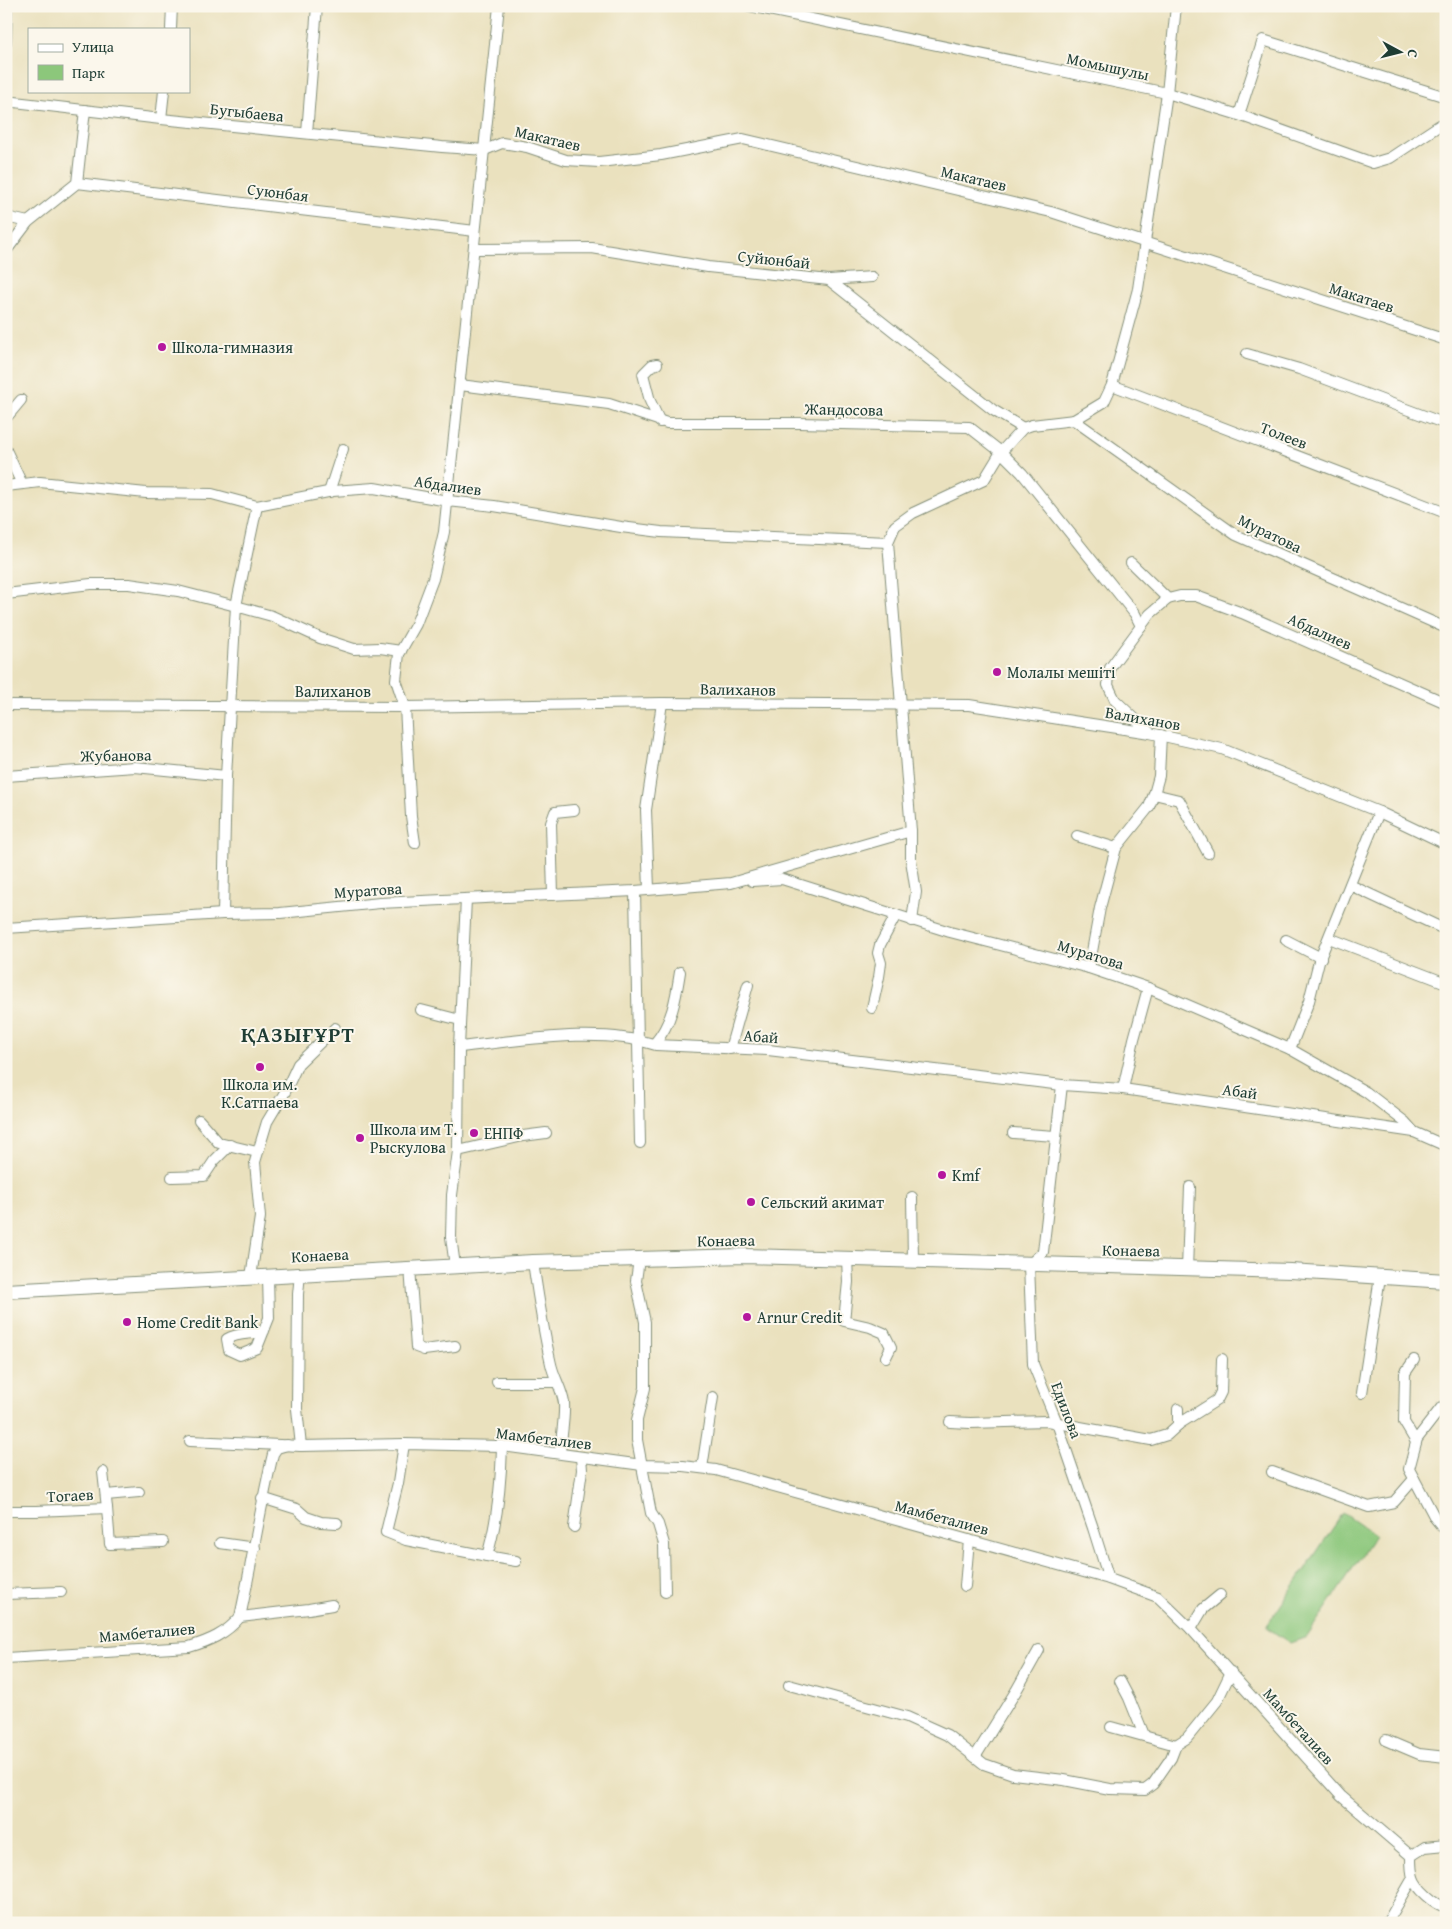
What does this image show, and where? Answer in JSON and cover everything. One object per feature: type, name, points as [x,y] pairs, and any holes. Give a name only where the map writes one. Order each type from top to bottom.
[{"type":"main road","name":"Конаева","points":[[6,1291],[533,1262],[744,1256],[1291,1271],[1446,1281]]},
{"type":"street","points":[[6,42],[7,6]]},
{"type":"street","points":[[171,28],[172,6]]},
{"type":"street","points":[[307,133],[318,6]]},
{"type":"street","points":[[415,843],[410,816],[405,706],[396,680],[399,654],[416,624],[433,579],[444,532],[499,6]]},
{"type":"street","name":"Момышулы","points":[[749,6],[1167,93],[1240,115],[1374,163],[1390,158],[1440,125],[1446,125]]},
{"type":"street","points":[[912,921],[916,892],[911,860],[911,832],[888,542],[895,526],[914,513],[984,480],[1001,452],[1022,428],[1032,424],[1074,420],[1104,402],[1112,385],[1138,290],[1167,93],[1176,6]]},
{"type":"street","points":[[1240,115],[1263,40],[1446,97]]},
{"type":"street","points":[[161,119],[164,92]]},
{"type":"street","name":"Бугыбаева","points":[[6,100],[161,119],[485,150]]},
{"type":"street","points":[[6,250],[28,222],[77,183],[85,110]]},
{"type":"street","name":"Макатаев","points":[[485,150],[502,143],[527,146],[566,160],[599,162],[661,155],[743,139],[1051,212],[1446,340]]},
{"type":"street","name":"Суюнбая","points":[[77,183],[475,231]]},
{"type":"street","points":[[6,216],[28,222]]},
{"type":"street","name":"Суйюнбай","points":[[474,249],[592,248],[708,267],[829,280],[993,410],[1022,428]]},
{"type":"street","points":[[829,280],[872,277]]},
{"type":"street","points":[[1247,354],[1299,369],[1446,424]]},
{"type":"street","points":[[658,364],[652,365],[643,374],[650,401],[660,422]]},
{"type":"street","name":"Жандосова","points":[[460,385],[609,404],[660,422],[696,424],[951,425],[969,427],[1001,452],[1051,506],[1087,556],[1135,614],[1141,626]]},
{"type":"street","name":"Толеев","points":[[1112,385],[1446,513]]},
{"type":"street","points":[[6,418],[21,400]]},
{"type":"street","name":"Муратова","points":[[1074,420],[1236,536],[1446,628]]},
{"type":"street","points":[[329,492],[343,449]]},
{"type":"street","points":[[6,450],[22,484]]},
{"type":"street","name":"Абдалиев","points":[[6,486],[40,482],[146,493],[212,494],[257,506],[329,492],[374,488],[448,502],[494,506],[661,532],[888,542]]},
{"type":"street","points":[[223,914],[226,776],[232,706],[236,606],[257,506]]},
{"type":"street","points":[[1131,562],[1168,599],[1150,614],[1110,668],[1108,685],[1115,700],[1150,733]]},
{"type":"street","points":[[6,594],[91,584],[129,584],[178,592],[272,616],[320,638],[354,648],[380,648],[401,651]]},
{"type":"street","name":"Абдалиев","points":[[1168,599],[1180,596],[1196,596],[1242,612],[1446,703]]},
{"type":"street","points":[[649,889],[646,810],[662,703]]},
{"type":"street","name":"Валиханов","points":[[6,705],[405,706],[662,703],[969,705],[1150,733],[1222,749],[1379,812],[1446,844]]},
{"type":"street","points":[[1089,968],[1100,908],[1116,848],[1149,807],[1154,794],[1159,776],[1161,735]]},
{"type":"street","name":"Жубанова","points":[[6,776],[135,767],[226,776]]},
{"type":"street","points":[[1154,794],[1179,800],[1208,853]]},
{"type":"street","points":[[553,895],[550,823],[555,812],[574,810]]},
{"type":"street","points":[[1290,1049],[1309,1001],[1320,958],[1379,812]]},
{"type":"street","name":"Муратова","points":[[731,882],[911,832]]},
{"type":"street","points":[[1077,836],[1116,848]]},
{"type":"street","name":"Муратова","points":[[6,928],[280,912],[380,903],[635,891],[782,879],[912,921],[1089,968],[1148,988],[1290,1049],[1366,1092],[1405,1122],[1414,1132]]},
{"type":"street","points":[[1350,885],[1446,930]]},
{"type":"street","points":[[635,891],[640,1143]]},
{"type":"street","points":[[455,1266],[451,1237],[452,1195],[458,1151],[459,1047],[466,899]]},
{"type":"street","points":[[872,1008],[881,963],[878,953],[880,945],[896,915]]},
{"type":"street","points":[[1329,938],[1446,983]]},
{"type":"street","points":[[1286,940],[1320,958]]},
{"type":"street","points":[[654,1044],[663,1034],[674,1006],[680,972]]},
{"type":"street","points":[[730,1049],[748,985]]},
{"type":"street","points":[[1123,1089],[1148,988]]},
{"type":"street","points":[[421,1010],[460,1020]]},
{"type":"street","points":[[251,1277],[260,1217],[255,1162],[267,1122],[285,1092],[298,1064],[334,1028]]},
{"type":"street","name":"Абай","points":[[459,1047],[574,1035],[639,1040],[654,1044],[768,1050],[1062,1085],[1123,1089],[1414,1132]]},
{"type":"street","points":[[1029,1265],[1043,1252],[1062,1085]]},
{"type":"street","points":[[199,1120],[219,1143],[257,1152]]},
{"type":"street","points":[[1414,1132],[1446,1146]]},
{"type":"street","points":[[458,1151],[523,1136],[546,1133]]},
{"type":"street","points":[[1013,1133],[1055,1136]]},
{"type":"street","points":[[172,1177],[204,1176],[214,1161],[230,1145]]},
{"type":"street","points":[[1187,1269],[1190,1187]]},
{"type":"street","points":[[912,1197],[912,1260]]},
{"type":"street","points":[[847,1258],[848,1282],[844,1321],[870,1327],[884,1333],[891,1347],[886,1357]]},
{"type":"street","points":[[640,1259],[636,1282],[645,1322],[645,1388],[637,1420],[637,1440],[651,1513],[658,1524],[664,1544],[665,1592]]},
{"type":"street","points":[[533,1262],[542,1326],[556,1382],[562,1389],[564,1406],[560,1453]]},
{"type":"street","name":"Едилова","points":[[1029,1265],[1033,1364],[1057,1423],[1109,1579]]},
{"type":"street","points":[[410,1268],[416,1347],[424,1350],[455,1346]]},
{"type":"street","points":[[300,1274],[296,1410],[301,1446]]},
{"type":"street","points":[[264,1331],[269,1318],[268,1276]]},
{"type":"street","points":[[1362,1393],[1380,1277]]},
{"type":"street","points":[[950,1422],[1047,1421],[1151,1440],[1167,1435],[1178,1425],[1217,1400],[1221,1392],[1222,1359]]},
{"type":"street","points":[[1414,1360],[1405,1373],[1404,1422],[1416,1442]]},
{"type":"street","points":[[497,1382],[556,1382]]},
{"type":"street","points":[[702,1468],[713,1397]]},
{"type":"street","points":[[1446,1404],[1417,1439],[1409,1468],[1435,1518],[1446,1531]]},
{"type":"street","points":[[1178,1409],[1178,1425]]},
{"type":"street","name":"Мамбеталиев","points":[[190,1440],[301,1446],[404,1444],[502,1446],[642,1465],[683,1466],[716,1470],[1109,1579],[1158,1596],[1191,1629],[1341,1796],[1411,1856]]},
{"type":"street","points":[[288,1444],[277,1448],[272,1454],[240,1617],[332,1605]]},
{"type":"street","points":[[404,1444],[398,1483],[386,1532],[406,1540],[516,1561]]},
{"type":"street","points":[[487,1556],[494,1534],[499,1498],[502,1446]]},
{"type":"street","points":[[574,1527],[582,1470],[581,1457]]},
{"type":"street","points":[[103,1472],[107,1508]]},
{"type":"street","points":[[1272,1472],[1369,1507],[1394,1502],[1414,1479]]},
{"type":"street","points":[[106,1495],[139,1492]]},
{"type":"street","points":[[262,1498],[297,1509],[306,1517],[321,1522],[337,1523]]},
{"type":"street","name":"Тогаев","points":[[6,1510],[36,1512],[107,1508],[110,1544],[163,1542]]},
{"type":"street","points":[[964,1586],[969,1540]]},
{"type":"street","points":[[220,1543],[255,1548]]},
{"type":"street","points":[[6,1594],[61,1592]]},
{"type":"street","points":[[1191,1629],[1203,1609],[1220,1595]]},
{"type":"street","name":"Мамбеталиев","points":[[6,1658],[189,1647],[211,1641],[233,1626],[240,1617]]},
{"type":"street","points":[[975,1757],[1039,1650]]},
{"type":"street","points":[[789,1685],[907,1717],[947,1735],[984,1764],[1013,1774],[1064,1780],[1110,1790],[1145,1790],[1153,1784],[1171,1758],[1176,1745],[1187,1738],[1218,1701],[1230,1672]]},
{"type":"street","points":[[1120,1681],[1144,1735]]},
{"type":"street","points":[[1111,1728],[1144,1735],[1176,1745]]},
{"type":"street","points":[[1386,1740],[1419,1754],[1446,1757]]},
{"type":"street","points":[[1446,1845],[1425,1847],[1411,1856],[1413,1878],[1418,1886],[1440,1906],[1446,1907]]},
{"type":"street","points":[[1387,1923],[1413,1878]]},
{"type":"green space","points":[[1343,1513],[1375,1535],[1307,1637],[1290,1643],[1266,1627]]},
{"type":"place","name":"Школа-гимназия","points":[[162,347]]},
{"type":"place","name":"Молалы мешіті","points":[[997,672]]},
{"type":"place","name":"Школа им. К.Сатпаева","points":[[260,1067]]},
{"type":"place","name":"ЕНПФ","points":[[474,1133]]},
{"type":"place","name":"Школа им Т. Рыскулова","points":[[360,1138]]},
{"type":"place","name":"Kmf","points":[[942,1175]]},
{"type":"place","name":"Сельский акимат","points":[[751,1202]]},
{"type":"place","name":"Arnur Credit","points":[[747,1317]]},
{"type":"place","name":"Home Credit Bank","points":[[127,1322]]},
{"type":"district","name":"ҚАЗЫҒҰРТ","points":[[298,1035]]}]
